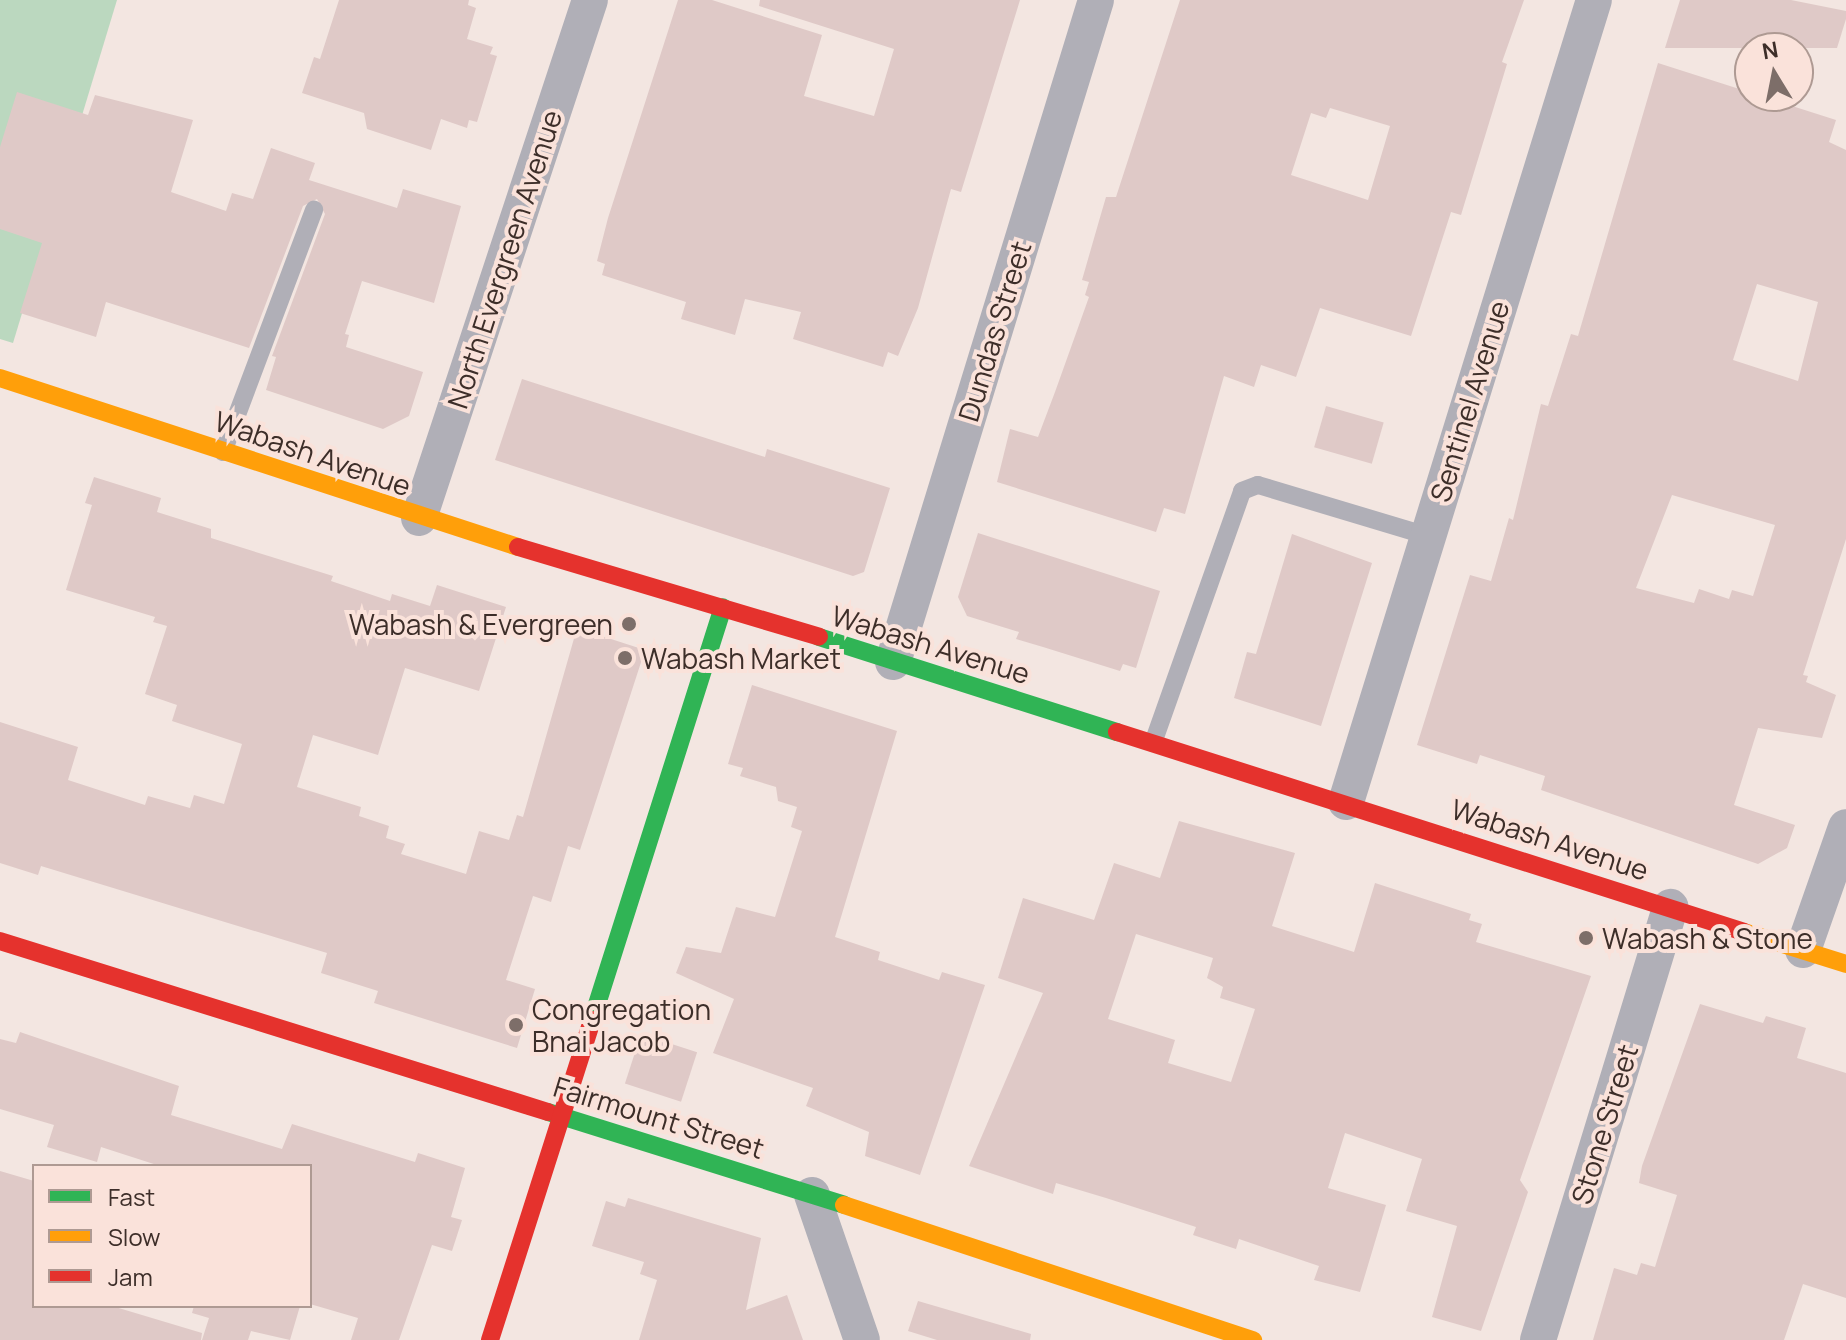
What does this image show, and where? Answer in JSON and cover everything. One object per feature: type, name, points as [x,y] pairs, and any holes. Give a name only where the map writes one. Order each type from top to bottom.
[{"type":"street","name":"North Evergreen Avenue","points":[[419,518],[590,0]]},
{"type":"street","name":"Dundas Street","points":[[893,662],[1096,0]]},
{"type":"street","name":"Sentinel Avenue","points":[[1346,802],[1594,0]]},
{"type":"street","name":"Wabash Avenue","points":[[0,378],[419,518],[723,607],[1346,802],[1846,964]]},
{"type":"street","points":[[490,1340],[723,607]]},
{"type":"street","points":[[1803,950],[1846,827]]},
{"type":"street","name":"Stone Street","points":[[1538,1340],[1670,907]]},
{"type":"street","name":"Fairmount Street","points":[[0,941],[812,1195],[1253,1340]]},
{"type":"street","points":[[812,1195],[862,1340]]},
{"type":"lane","points":[[223,452],[314,210]]},
{"type":"lane","points":[[1153,743],[1242,491],[1258,485],[1428,536]]},
{"type":"green space","points":[[0,0],[117,0],[13,343],[0,339]]},
{"type":"building","points":[[339,0],[469,0],[468,5],[476,8],[467,39],[493,47],[490,54],[497,56],[477,122],[469,120],[467,128],[441,119],[431,150],[367,129],[364,113],[302,93],[314,57],[320,59]]},
{"type":"building","points":[[678,0],[712,0],[822,35],[804,96],[874,116],[894,49],[759,6],[760,0],[1020,0],[961,192],[951,189],[918,308],[898,356],[888,352],[883,367],[793,339],[801,312],[745,299],[735,335],[681,319],[686,302],[602,275],[605,264],[597,261],[608,218]]},
{"type":"building","points":[[1180,0],[1524,0],[1502,62],[1507,64],[1461,215],[1451,212],[1411,336],[1320,308],[1296,377],[1261,365],[1254,387],[1224,376],[1185,514],[1164,508],[1156,532],[997,482],[1010,429],[1038,437],[1089,297],[1085,295],[1089,282],[1082,280],[1106,197],[1116,197]],"holes":[[[1330,108],[1390,126],[1368,200],[1291,175],[1311,113],[1326,118]]]},
{"type":"building","points":[[1680,0],[1791,0],[1846,11],[1837,48],[1814,48],[1814,32],[1734,32],[1734,48],[1665,48]]},
{"type":"building","points":[[1658,63],[1734,87],[1734,112],[1811,112],[1836,120],[1829,142],[1846,150],[1846,539],[1803,675],[1808,676],[1806,682],[1836,695],[1822,738],[1758,728],[1734,805],[1795,825],[1787,848],[1758,864],[1541,790],[1545,776],[1480,755],[1477,764],[1417,745],[1470,575],[1491,581],[1509,518],[1513,520],[1541,404],[1548,406],[1571,334],[1578,336]],"holes":[[[1757,284],[1818,302],[1798,381],[1733,360]],[[1672,495],[1775,525],[1753,596],[1732,590],[1729,599],[1699,589],[1694,603],[1636,588]]]},
{"type":"building","points":[[17,92],[88,115],[95,95],[193,120],[171,192],[226,211],[232,193],[253,199],[271,148],[315,163],[309,180],[397,208],[403,189],[461,206],[434,303],[362,281],[345,334],[349,335],[346,347],[423,372],[409,416],[383,429],[266,390],[276,357],[272,356],[325,214],[317,199],[303,206],[249,348],[106,302],[96,337],[20,313],[42,243],[0,229],[0,147]]},
{"type":"building","points":[[522,379],[765,457],[767,449],[890,488],[864,572],[853,576],[495,460]]},
{"type":"building","points":[[1326,406],[1384,423],[1372,464],[1314,447]]},
{"type":"building","points":[[94,477],[161,498],[157,512],[211,529],[211,538],[333,576],[331,581],[390,601],[392,594],[430,606],[437,585],[506,607],[479,691],[405,668],[378,755],[313,735],[297,787],[361,807],[359,816],[389,826],[386,838],[405,844],[401,854],[466,874],[479,831],[509,840],[517,815],[523,817],[577,628],[645,650],[580,850],[568,846],[551,902],[533,896],[506,980],[535,989],[517,1048],[374,1003],[378,991],[321,973],[327,953],[41,866],[38,875],[0,863],[0,722],[78,747],[68,780],[145,805],[148,796],[190,808],[194,795],[224,804],[242,744],[172,721],[177,705],[145,694],[167,626],[153,622],[155,617],[66,590],[92,505],[85,503]]},
{"type":"building","points":[[978,533],[1160,591],[1136,668],[1123,664],[1120,671],[1016,639],[1019,632],[967,616],[958,597]]},
{"type":"building","points":[[1292,534],[1372,563],[1321,726],[1234,698],[1247,652],[1256,654]]},
{"type":"building","points":[[752,685],[897,731],[835,937],[880,952],[878,960],[939,980],[942,972],[985,985],[920,1175],[865,1156],[869,1132],[806,1106],[813,1088],[713,1053],[734,999],[676,973],[686,947],[721,953],[736,907],[775,917],[802,831],[791,827],[797,807],[778,801],[776,787],[740,776],[743,768],[728,764]]},
{"type":"building","points":[[1179,821],[1295,853],[1272,926],[1354,952],[1375,883],[1471,914],[1469,920],[1482,924],[1476,942],[1591,976],[1520,1180],[1528,1192],[1481,1331],[1432,1317],[1457,1226],[1406,1211],[1422,1159],[1345,1133],[1328,1188],[1386,1205],[1360,1292],[1314,1280],[1319,1266],[1239,1239],[1236,1249],[1193,1235],[1196,1227],[1106,1198],[1056,1183],[1053,1194],[969,1166],[1043,993],[998,978],[1023,898],[1094,920],[1114,863],[1160,878]],"holes":[[[1136,934],[1213,958],[1207,978],[1223,987],[1220,998],[1255,1009],[1231,1082],[1168,1063],[1175,1040],[1108,1019]]]},
{"type":"building","points":[[1700,1004],[1763,1023],[1766,1016],[1806,1028],[1797,1058],[1846,1073],[1846,1298],[1803,1284],[1784,1340],[1593,1340],[1614,1268],[1637,1275],[1641,1263],[1655,1267],[1677,1195],[1639,1183],[1642,1166]]},
{"type":"building","points":[[20,1032],[179,1086],[171,1115],[282,1149],[292,1124],[415,1162],[418,1153],[465,1168],[451,1217],[462,1220],[452,1251],[432,1245],[399,1340],[351,1340],[358,1318],[312,1305],[312,1164],[154,1164],[101,1147],[97,1162],[47,1147],[54,1125],[0,1109],[0,1039],[16,1043]]},
{"type":"building","points":[[641,1034],[697,1052],[681,1102],[625,1083]]},
{"type":"building","points":[[0,1171],[32,1180],[32,1308],[119,1308],[202,1333],[201,1340],[0,1340]]},
{"type":"building","points":[[628,1198],[761,1238],[746,1310],[787,1295],[803,1340],[639,1340],[657,1280],[640,1274],[644,1262],[592,1246],[606,1201],[625,1207]]},
{"type":"building","points":[[918,1301],[1031,1334],[1030,1340],[937,1340],[908,1331]]},
{"type":"building","points":[[193,1308],[299,1308],[290,1340],[251,1331],[248,1340],[202,1340],[209,1318],[192,1313]]},
{"type":"traffic: fast","points":[[592,1020],[723,607]]},
{"type":"traffic: fast","points":[[819,637],[1117,732]]},
{"type":"traffic: fast","points":[[548,1112],[844,1205]]},
{"type":"traffic: slow","points":[[0,378],[518,547]]},
{"type":"traffic: slow","points":[[1744,932],[1846,964]]},
{"type":"traffic: slow","points":[[844,1205],[1253,1340]]},
{"type":"traffic: jam","points":[[518,547],[819,637]]},
{"type":"traffic: jam","points":[[1117,732],[1744,932]]},
{"type":"traffic: jam","points":[[0,941],[548,1112]]},
{"type":"traffic: jam","points":[[490,1340],[592,1020]]},
{"type":"place","name":"Wabash & Evergreen","points":[[629,624]]},
{"type":"place","name":"Wabash Market","points":[[625,658]]},
{"type":"place","name":"Wabash & Stone","points":[[1586,938]]},
{"type":"place","name":"Congregation Bnai Jacob","points":[[516,1025]]}]
